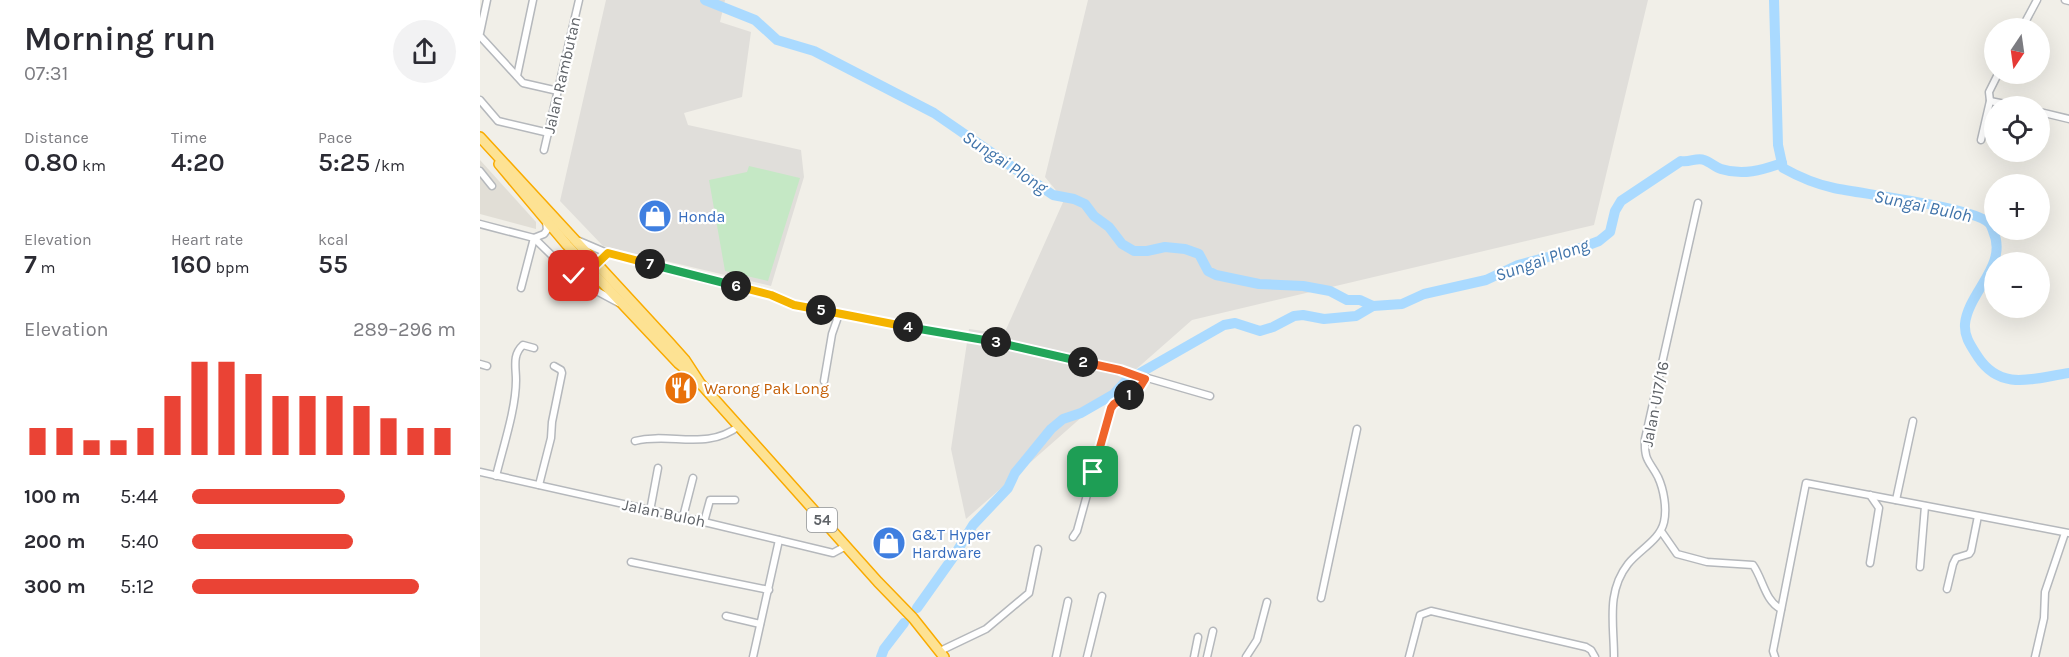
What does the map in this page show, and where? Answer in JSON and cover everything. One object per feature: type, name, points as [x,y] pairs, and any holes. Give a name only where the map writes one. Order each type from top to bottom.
[{"type":"highway","name":"54","points":[[483,140],[546,221],[669,342],[685,360],[693,374],[913,618],[942,654]]},
{"type":"highway","name":"54","points":[[483,140],[575,240],[622,305],[678,363],[693,374]]},
{"type":"street","points":[[487,0],[480,35],[523,83],[558,91]]},
{"type":"street","points":[[517,76],[533,0]]},
{"type":"street","name":"Jalan Rambutan","points":[[544,150],[579,0]]},
{"type":"street","points":[[2027,18],[2037,0]]},
{"type":"street","points":[[480,100],[498,120],[549,133]]},
{"type":"street","points":[[2050,114],[2069,118]]},
{"type":"street","points":[[1981,140],[1984,127]]},
{"type":"street","points":[[480,171],[492,186]]},
{"type":"street","name":"Jalan U17/16","points":[[1661,531],[1665,505],[1659,480],[1647,461],[1645,440],[1698,203]]},
{"type":"street","points":[[534,238],[544,234],[547,230],[546,221]]},
{"type":"street","points":[[480,224],[534,238],[585,286],[622,305]]},
{"type":"street","points":[[521,288],[534,238]]},
{"type":"street","points":[[575,240],[608,253],[760,291],[794,305],[978,339],[1120,370],[1210,396]]},
{"type":"street","points":[[574,276],[584,276],[608,253]]},
{"type":"street","points":[[824,381],[832,334],[839,314]]},
{"type":"street","points":[[496,476],[515,393],[514,369],[517,351],[523,345],[534,348]]},
{"type":"street","points":[[538,485],[551,438],[562,373],[554,366]]},
{"type":"street","points":[[1073,537],[1077,531],[1111,408],[1137,392],[1145,379]]},
{"type":"street","points":[[1896,500],[1913,421]]},
{"type":"street","points":[[635,441],[647,438],[696,440],[723,436],[739,426]]},
{"type":"street","points":[[1321,598],[1357,429]]},
{"type":"street","points":[[650,511],[658,468]]},
{"type":"street","name":"Jalan Buloh","points":[[480,472],[833,553],[846,546]]},
{"type":"street","points":[[683,517],[693,478]]},
{"type":"street","points":[[1775,657],[1773,651],[1806,483],[2067,533],[2045,592],[2044,618],[2035,657]]},
{"type":"street","points":[[1870,495],[1879,508],[1870,563]]},
{"type":"street","points":[[704,522],[710,500],[735,500]]},
{"type":"street","points":[[1920,567],[1925,506]]},
{"type":"street","points":[[1947,589],[1956,558],[1969,554],[1971,551],[1978,516]]},
{"type":"street","points":[[1614,657],[1612,600],[1618,582],[1628,564],[1661,531],[1677,554],[1707,562],[1753,565],[1770,600],[1781,609]]},
{"type":"street","points":[[753,657],[778,540]]},
{"type":"street","points":[[942,654],[986,629],[1029,593],[1038,549]]},
{"type":"street","points":[[631,562],[769,590]]},
{"type":"street","points":[[1087,657],[1102,596]]},
{"type":"street","points":[[1056,657],[1068,601]]},
{"type":"street","points":[[1246,657],[1257,640],[1267,602]]},
{"type":"street","points":[[1410,657],[1420,615],[1431,611],[1586,647],[1595,657]]},
{"type":"street","points":[[726,616],[760,624]]},
{"type":"street","points":[[1207,657],[1213,631]]},
{"type":"street","points":[[1194,657],[1198,638]]},
{"type":"shaded area","points":[[606,0],[725,0],[720,22],[751,32],[742,97],[684,113],[688,125],[801,150],[804,177],[771,286],[603,246],[560,201]]},
{"type":"shaded area","points":[[1088,0],[1648,0],[1594,225],[1192,320],[966,519],[951,449],[969,329],[1004,334],[1064,200],[1045,177]]},
{"type":"shaded area","points":[[480,160],[536,222],[536,229],[480,214]]},
{"type":"green space","points":[[749,166],[800,178],[768,281],[725,271],[709,180],[747,172]]},
{"type":"waterway","name":"Sungai Plong","points":[[705,0],[755,20],[777,40],[814,51],[934,113],[1053,195],[1074,199],[1085,204],[1094,216],[1109,227],[1122,244],[1134,251],[1165,247],[1185,249],[1199,254],[1208,271],[1216,275],[1259,284],[1303,286],[1330,291],[1347,300],[1360,300],[1373,306]]},
{"type":"waterway","name":"Sungai Buloh","points":[[1774,0],[1778,145],[1783,168],[1807,180],[1827,186],[1940,206],[1979,217],[1989,223],[1997,243],[1996,255],[1968,312],[1965,329],[1971,345],[1987,368],[2008,379],[2031,379],[2069,373]]},
{"type":"waterway","name":"Sungai Plong","points":[[917,608],[973,525],[1008,488],[1015,473],[1051,429],[1063,419],[1081,413],[1114,394],[1126,381],[1224,325],[1235,323],[1260,331],[1294,316],[1303,315],[1324,319],[1356,316],[1373,306],[1402,304],[1424,294],[1486,280],[1518,265],[1578,249],[1599,241],[1610,232],[1615,211],[1621,201],[1681,161],[1701,159],[1721,169],[1737,172],[1760,170],[1782,163]]},
{"type":"waterway","name":"Sungai Plong","points":[[881,657],[884,649],[904,623]]},
{"type":"place","name":"Honda","points":[[655,216]]},
{"type":"place","name":"Warong Pak Long","points":[[681,388]]},
{"type":"place","name":"G&T Hyper Hardware","points":[[889,543]]},
{"type":"route","points":[[574,276],[584,276],[608,253],[760,291],[794,305],[1016,347],[1120,370],[1145,379],[1137,392],[1114,404],[1111,408],[1093,472]]}]
